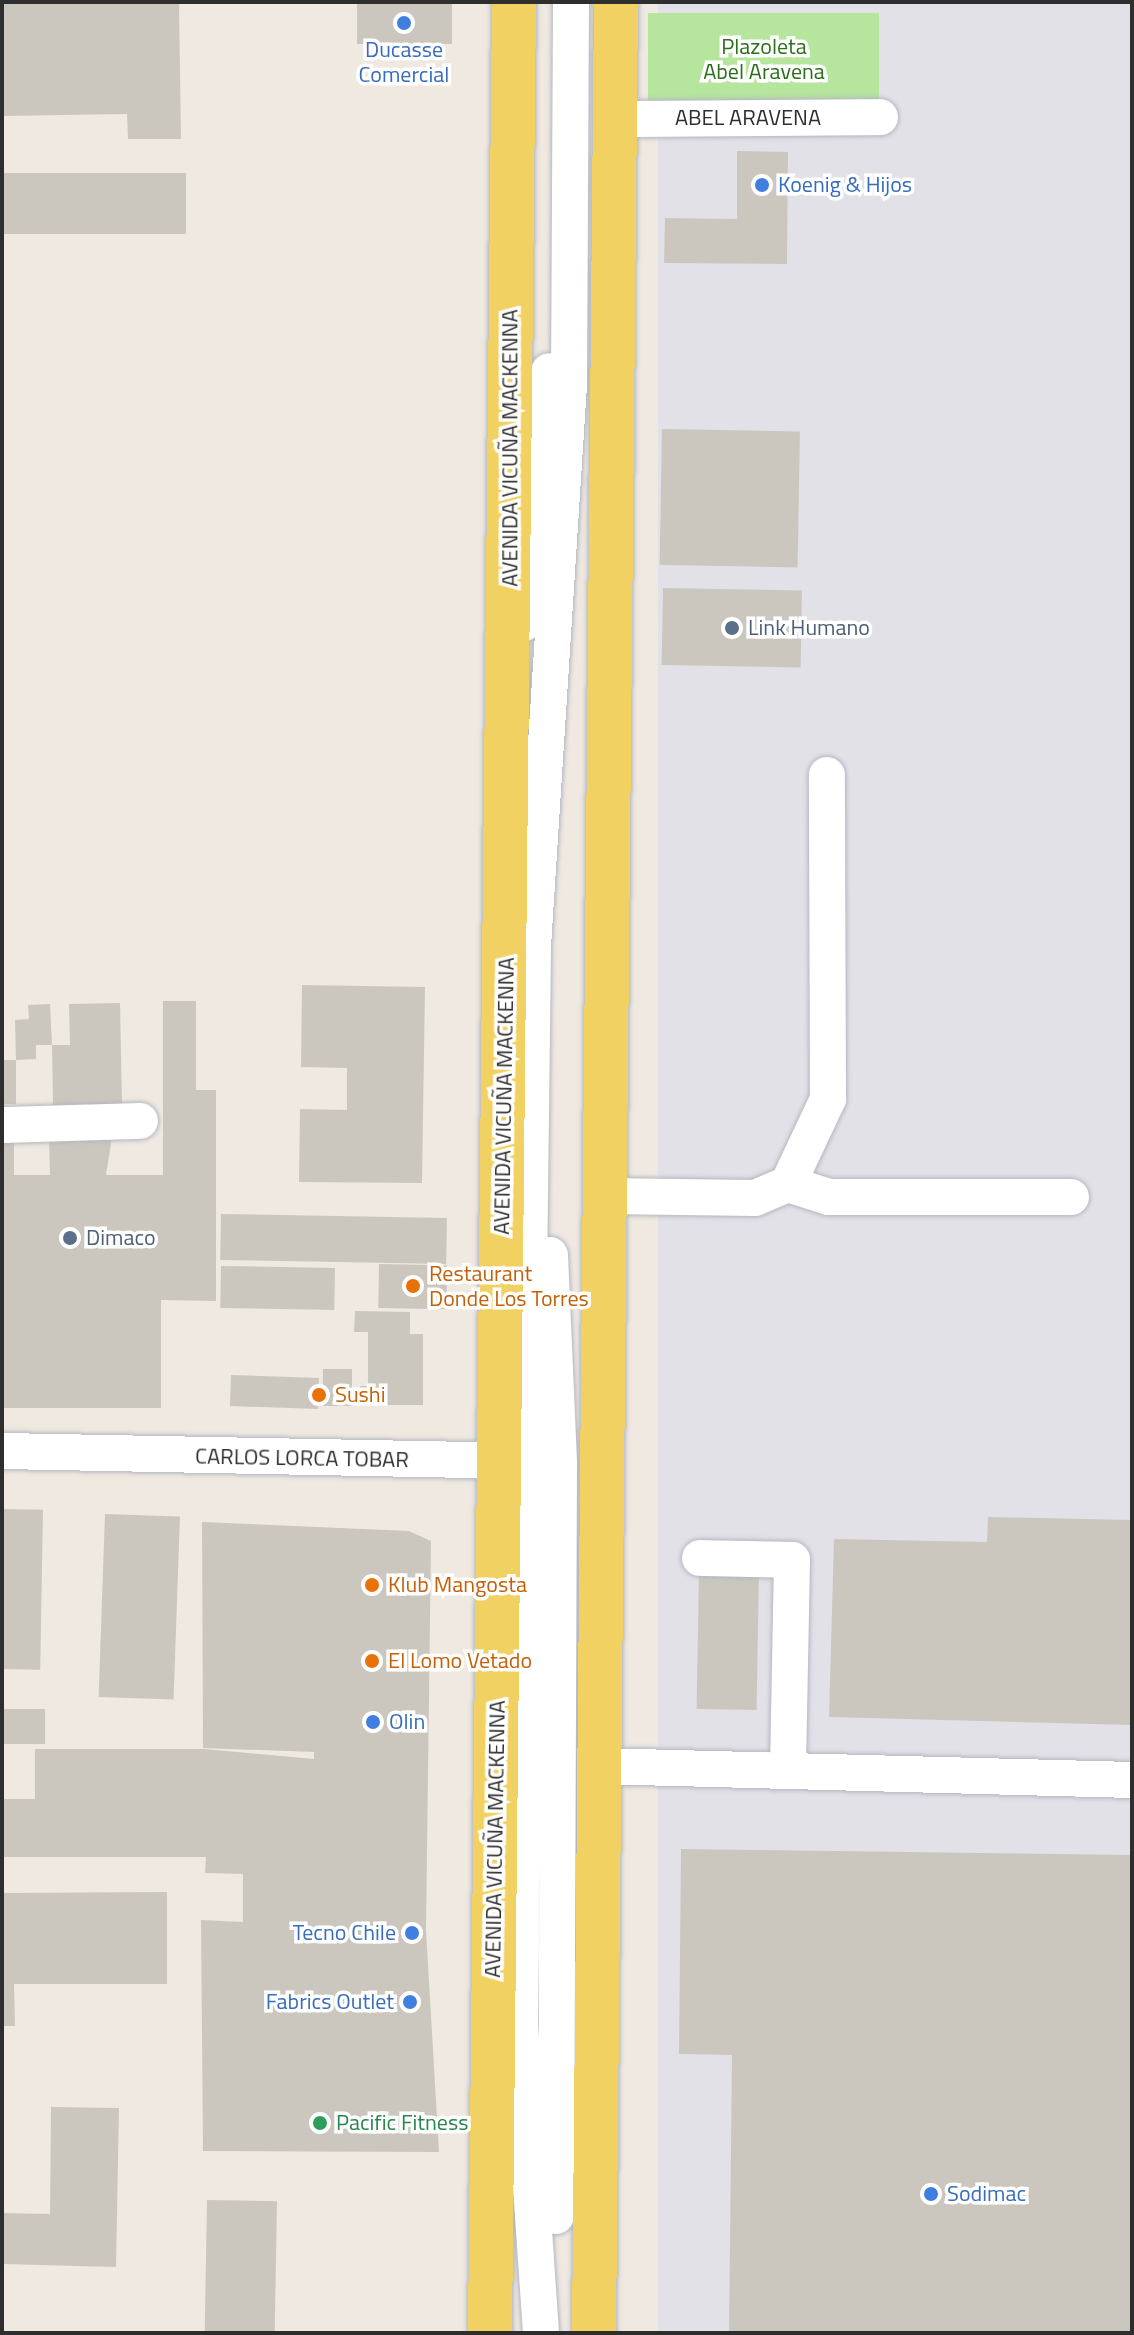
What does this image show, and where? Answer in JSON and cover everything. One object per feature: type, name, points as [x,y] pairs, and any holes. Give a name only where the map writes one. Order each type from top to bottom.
[{"type":"main road","name":"AVENIDA VICUÑA MACKENNA","points":[[490,2333],[546,1462],[508,723],[514,2]]},
{"type":"main road","name":"AVENIDA VICUÑA MACKENNA","points":[[594,2333],[598,1766],[546,1462],[603,1196],[616,2]]},
{"type":"street","points":[[541,2333],[520,2027],[546,1462],[533,946],[558,611],[569,251],[571,2]]},
{"type":"street","points":[[562,2333],[553,2145],[546,1462],[549,939],[584,471],[590,2]]},
{"type":"street","name":"ABEL ARAVENA","points":[[617,119],[880,117]]},
{"type":"street","points":[[508,723],[528,593],[541,423],[569,251]]},
{"type":"street","points":[[788,1184],[828,1099],[827,775]]},
{"type":"street","points":[[2,1125],[140,1121]]},
{"type":"street","points":[[603,1196],[755,1198],[788,1184],[829,1197],[1071,1197]]},
{"type":"street","name":"CARLOS LORCA TOBAR","points":[[2,1451],[546,1462]]},
{"type":"street","points":[[700,1558],[792,1560],[788,1771]]},
{"type":"street","points":[[598,1766],[1132,1780]]},
{"type":"shaded area","points":[[658,2],[1132,2],[1132,2333],[658,2333]]},
{"type":"green space","name":"Plazoleta Abel Aravena","points":[[648,13],[879,13],[879,104],[648,104]]},
{"type":"building","points":[[2,2],[179,2],[181,139],[128,139],[127,114],[2,116]]},
{"type":"building","name":"Ducasse Comercial","points":[[357,2],[452,2],[452,44],[357,44]]},
{"type":"building","name":"Koenig & Hijos","points":[[737,151],[788,152],[787,264],[664,263],[665,218],[737,219]]},
{"type":"building","points":[[2,173],[186,173],[186,234],[2,234]]},
{"type":"building","points":[[662,429],[800,431],[798,567],[660,565]]},
{"type":"building","name":"Link Humano","points":[[663,588],[802,590],[801,667],[662,665]]},
{"type":"building","points":[[302,985],[425,987],[422,1183],[299,1182],[300,1109],[347,1110],[347,1068],[301,1067]]},
{"type":"building","name":"Dimaco","points":[[163,1001],[196,1001],[196,1090],[216,1090],[216,1301],[161,1300],[161,1408],[2,1408],[2,1139],[14,1139],[14,1175],[50,1175],[49,1138],[112,1137],[106,1175],[163,1175]]},
{"type":"building","points":[[120,1003],[122,1104],[53,1105],[52,1045],[70,1045],[69,1004]]},
{"type":"building","points":[[50,1004],[52,1045],[36,1045],[36,1059],[16,1060],[15,1020],[29,1019],[28,1005]]},
{"type":"building","points":[[2,1060],[16,1060],[16,1104],[2,1104]]},
{"type":"building","points":[[221,1214],[447,1218],[446,1264],[220,1260]]},
{"type":"building","name":"Restaurant Donde Los Torres","points":[[379,1264],[447,1265],[446,1309],[378,1308]]},
{"type":"building","points":[[221,1266],[335,1268],[334,1310],[220,1308]]},
{"type":"building","points":[[355,1311],[410,1312],[410,1334],[423,1334],[423,1405],[360,1405],[360,1386],[368,1386],[368,1332],[354,1332]]},
{"type":"building","points":[[323,1369],[352,1369],[352,1406],[323,1406]]},
{"type":"building","points":[[231,1375],[319,1378],[318,1409],[230,1406]]},
{"type":"building","points":[[2,1509],[43,1510],[40,1670],[2,1669]]},
{"type":"building","points":[[105,1514],[180,1517],[174,1700],[99,1697]]},
{"type":"building","points":[[988,1517],[1132,1520],[1132,1725],[829,1717],[834,1539],[987,1542]]},
{"type":"building","points":[[202,1522],[409,1531],[431,1541],[426,1930],[439,2152],[203,2151],[201,1920],[243,1922],[243,1874],[205,1873],[206,1857],[2,1857],[2,1799],[35,1799],[35,1749],[204,1749],[314,1759],[314,1752],[203,1748]]},
{"type":"building","points":[[699,1570],[759,1571],[757,1710],[697,1709]]},
{"type":"building","points":[[2,1709],[45,1709],[45,1744],[2,1744]]},
{"type":"building","name":"Sodimac","points":[[681,1849],[1132,1855],[1132,2333],[729,2333],[732,2055],[679,2054]]},
{"type":"building","points":[[167,1892],[167,1984],[14,1984],[15,2026],[2,2026],[2,1893]]},
{"type":"building","points":[[51,2107],[119,2108],[116,2267],[2,2264],[2,2213],[50,2214]]},
{"type":"building","points":[[207,2200],[277,2201],[275,2333],[205,2333]]},
{"type":"place","name":"Ducasse Comercial","points":[[404,23]]},
{"type":"place","name":"Koenig & Hijos","points":[[762,185]]},
{"type":"place","name":"Link Humano","points":[[732,628]]},
{"type":"place","name":"Dimaco","points":[[70,1238]]},
{"type":"place","name":"Restaurant Donde Los Torres","points":[[413,1286]]},
{"type":"place","name":"Sushi","points":[[319,1395]]},
{"type":"place","name":"Klub Mangosta","points":[[372,1585]]},
{"type":"place","name":"El Lomo Vetado","points":[[372,1661]]},
{"type":"place","name":"Olin","points":[[373,1722]]},
{"type":"place","name":"Tecno Chile","points":[[412,1933]]},
{"type":"place","name":"Fabrics Outlet","points":[[410,2002]]},
{"type":"place","name":"Pacific Fitness","points":[[320,2123]]},
{"type":"place","name":"Sodimac","points":[[931,2194]]}]
